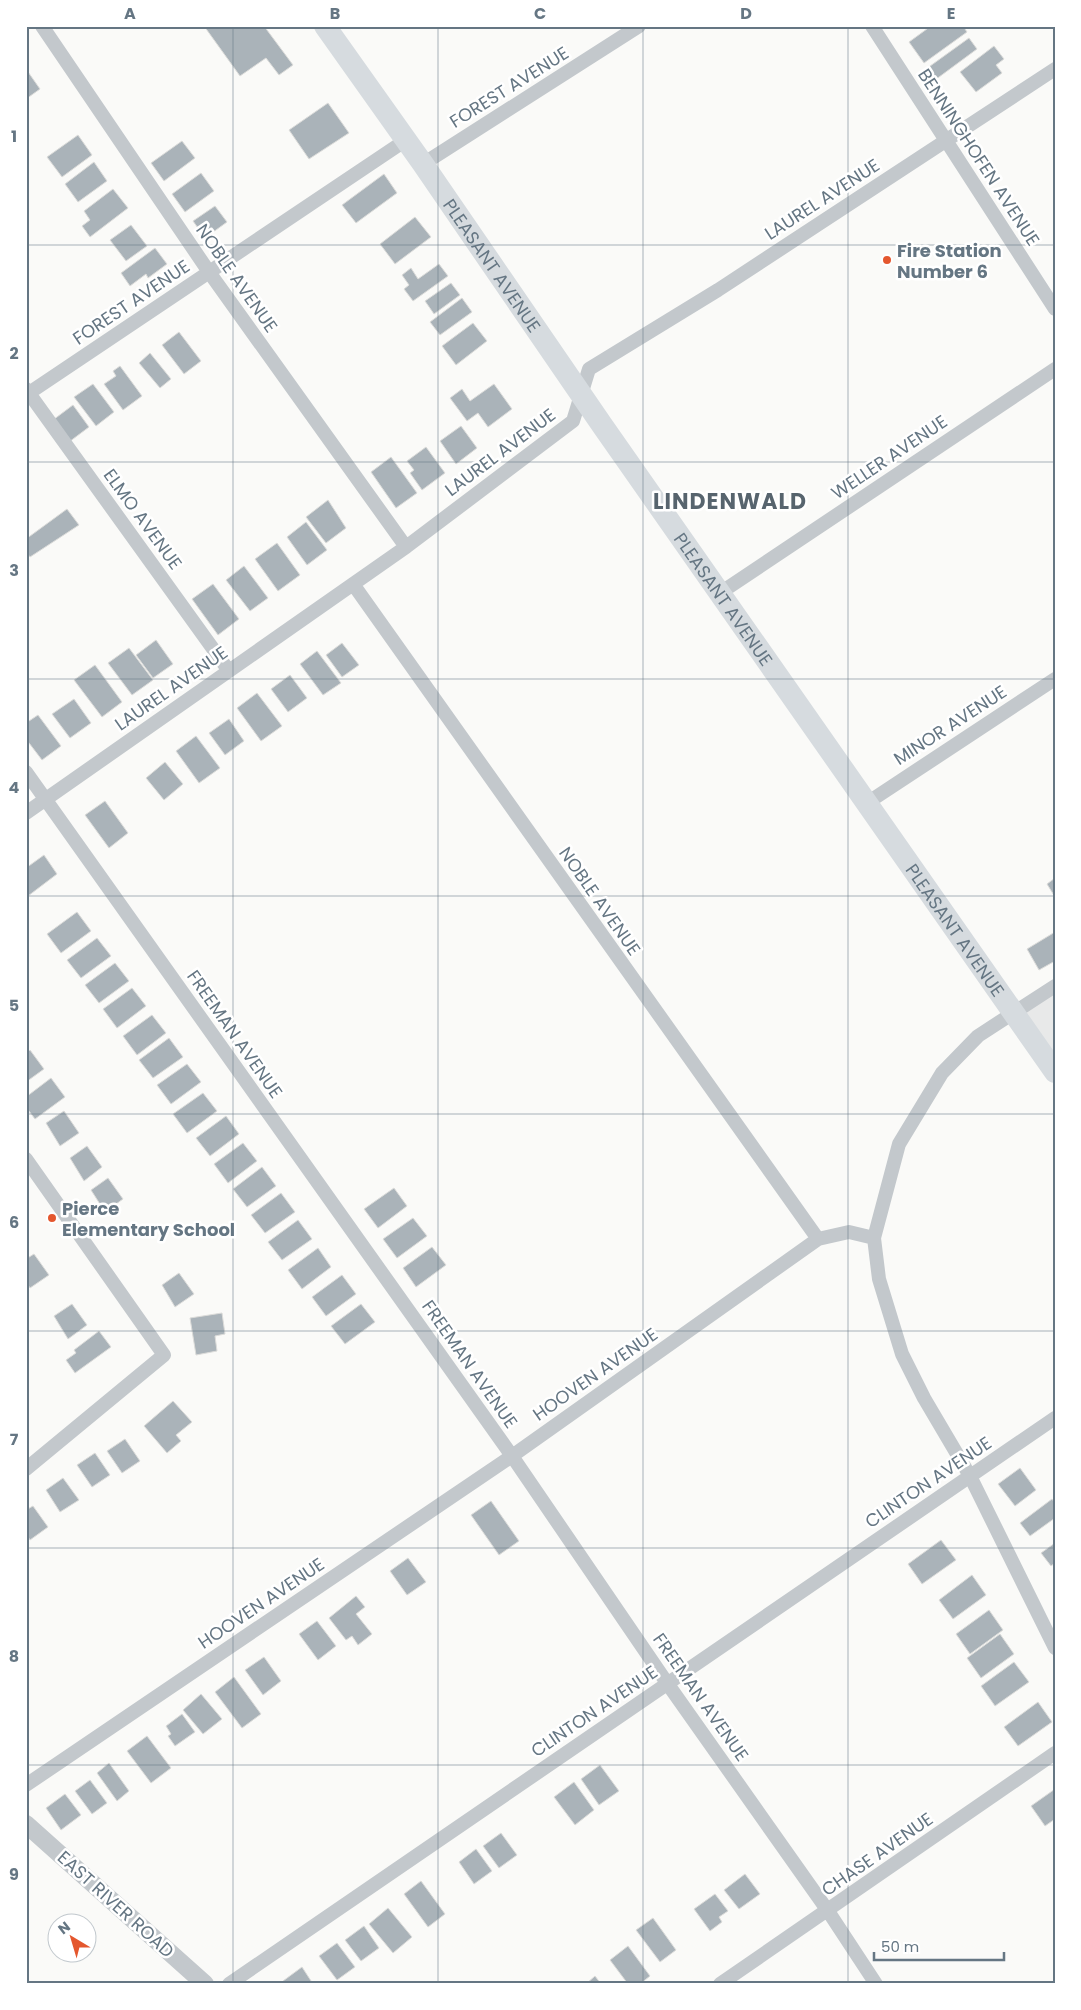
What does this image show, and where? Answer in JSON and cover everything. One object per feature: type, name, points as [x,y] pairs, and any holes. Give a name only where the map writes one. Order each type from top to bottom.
[{"type":"main road","name":"PLEASANT AVENUE","points":[[325,26],[1055,1072]]},
{"type":"street","name":"NOBLE AVENUE","points":[[42,26],[209,272],[406,547]]},
{"type":"street","name":"FOREST AVENUE","points":[[423,164],[639,26]]},
{"type":"street","name":"BENNINGHOFEN AVENUE","points":[[872,26],[1055,308]]},
{"type":"street","name":"LAUREL AVENUE","points":[[26,813],[406,547],[573,421],[588,369],[718,290],[1055,69]]},
{"type":"street","name":"FOREST AVENUE","points":[[27,392],[406,140]]},
{"type":"street","name":"WELLER AVENUE","points":[[720,593],[1055,369]]},
{"type":"street","name":"ELMO AVENUE","points":[[27,392],[229,671]]},
{"type":"street","name":"NOBLE AVENUE","points":[[353,584],[818,1239]]},
{"type":"street","name":"MINOR AVENUE","points":[[867,803],[1055,679]]},
{"type":"street","name":"FREEMAN AVENUE","points":[[26,772],[512,1456],[667,1683],[828,1911],[876,1984]]},
{"type":"street","points":[[1055,986],[978,1036],[938,1081],[900,1144],[874,1238],[879,1278],[902,1354],[924,1398],[970,1476],[1055,1648]]},
{"type":"street","points":[[26,1159],[164,1355],[26,1469]]},
{"type":"street","name":"HOOVEN AVENUE","points":[[26,1785],[512,1456],[818,1239],[849,1232],[874,1238]]},
{"type":"street","name":"CLINTON AVENUE","points":[[229,1984],[1055,1418]]},
{"type":"street","name":"CHASE AVENUE","points":[[720,1984],[1055,1753]]},
{"type":"street","name":"EAST RIVER ROAD","points":[[26,1824],[205,1984]]},
{"type":"shaded area","points":[[1055,986],[1055,1072],[1014,1011]]},
{"type":"building","points":[[204,26],[264,26],[293,65],[279,75],[266,58],[240,76]]},
{"type":"building","points":[[931,26],[963,26],[967,32],[924,63],[909,42]]},
{"type":"building","points":[[969,38],[977,49],[935,80],[926,69]]},
{"type":"building","points":[[994,46],[1004,59],[996,65],[1002,73],[976,92],[960,72]]},
{"type":"building","points":[[26,69],[40,89],[26,99]]},
{"type":"building","points":[[328,103],[349,133],[309,159],[289,130]]},
{"type":"building","points":[[78,135],[92,155],[62,177],[47,157]]},
{"type":"building","points":[[182,141],[195,158],[164,181],[151,163]]},
{"type":"building","points":[[94,162],[107,181],[78,202],[65,184]]},
{"type":"building","points":[[201,173],[214,191],[185,212],[172,194]]},
{"type":"building","points":[[384,174],[397,193],[356,223],[342,205]]},
{"type":"building","points":[[113,189],[128,208],[90,237],[82,226],[90,220],[84,211]]},
{"type":"building","points":[[215,206],[227,222],[205,238],[193,221]]},
{"type":"building","points":[[415,217],[431,237],[395,264],[380,244]]},
{"type":"building","points":[[131,225],[147,246],[126,261],[110,240]]},
{"type":"building","points":[[155,248],[167,264],[148,278],[146,274],[130,286],[121,273]]},
{"type":"building","points":[[439,264],[448,276],[413,301],[404,289],[409,285],[402,275],[411,268],[418,279]]},
{"type":"building","points":[[451,283],[460,295],[434,314],[425,301]]},
{"type":"building","points":[[462,298],[472,312],[440,335],[430,322]]},
{"type":"building","points":[[473,323],[487,341],[456,365],[442,346]]},
{"type":"building","points":[[179,332],[201,361],[184,374],[162,345]]},
{"type":"building","points":[[150,353],[171,379],[160,388],[139,363]]},
{"type":"building","points":[[120,366],[142,396],[123,410],[104,384],[116,376],[113,371]]},
{"type":"building","points":[[93,384],[114,412],[96,426],[74,397]]},
{"type":"building","points":[[494,384],[512,409],[488,427],[478,413],[467,421],[450,398],[462,389],[470,401]]},
{"type":"building","points":[[73,405],[89,427],[69,442],[53,420]]},
{"type":"building","points":[[461,426],[477,448],[456,464],[440,441]]},
{"type":"building","points":[[426,447],[445,473],[422,490],[410,473],[414,470],[407,461]]},
{"type":"building","points":[[391,457],[417,493],[396,508],[371,472]]},
{"type":"building","points":[[328,500],[346,528],[326,543],[306,517]]},
{"type":"building","points":[[67,509],[79,525],[30,557],[26,552],[26,539]]},
{"type":"building","points":[[306,522],[327,550],[307,565],[287,537]]},
{"type":"building","points":[[277,543],[300,575],[278,591],[255,559]]},
{"type":"building","points":[[244,566],[268,598],[250,611],[226,580]]},
{"type":"building","points":[[213,584],[239,619],[218,635],[192,599]]},
{"type":"building","points":[[156,640],[173,664],[153,678],[136,655]]},
{"type":"building","points":[[342,643],[359,665],[342,677],[326,655]]},
{"type":"building","points":[[129,648],[153,680],[132,695],[108,663]]},
{"type":"building","points":[[317,651],[341,683],[323,695],[300,664]]},
{"type":"building","points":[[95,665],[122,702],[102,717],[74,680]]},
{"type":"building","points":[[290,675],[307,698],[288,712],[271,689]]},
{"type":"building","points":[[257,693],[282,726],[261,741],[237,708]]},
{"type":"building","points":[[74,699],[91,723],[70,738],[52,714]]},
{"type":"building","points":[[38,715],[61,746],[42,760],[26,739],[26,723]]},
{"type":"building","points":[[229,719],[244,741],[225,755],[209,733]]},
{"type":"building","points":[[196,736],[220,768],[199,783],[176,751]]},
{"type":"building","points":[[165,762],[183,784],[164,800],[146,778]]},
{"type":"building","points":[[105,801],[128,833],[109,848],[85,815]]},
{"type":"building","points":[[44,855],[57,874],[28,896],[26,868]]},
{"type":"building","points":[[1055,878],[1055,897],[1047,884]]},
{"type":"building","points":[[77,912],[91,931],[61,953],[47,934]]},
{"type":"building","points":[[1055,932],[1055,961],[1039,970],[1027,949]]},
{"type":"building","points":[[97,938],[111,956],[81,978],[67,960]]},
{"type":"building","points":[[115,963],[129,981],[99,1003],[85,985]]},
{"type":"building","points":[[132,988],[146,1006],[117,1028],[103,1009]]},
{"type":"building","points":[[152,1015],[166,1033],[137,1055],[123,1036]]},
{"type":"building","points":[[169,1038],[183,1057],[153,1078],[139,1060]]},
{"type":"building","points":[[30,1050],[44,1069],[26,1082],[26,1054]]},
{"type":"building","points":[[187,1064],[201,1082],[171,1104],[157,1085]]},
{"type":"building","points":[[51,1078],[65,1097],[35,1119],[26,1107],[26,1097]]},
{"type":"building","points":[[203,1093],[217,1111],[187,1133],[173,1114]]},
{"type":"building","points":[[64,1111],[79,1133],[60,1146],[46,1123]]},
{"type":"building","points":[[226,1116],[239,1134],[210,1156],[196,1138]]},
{"type":"building","points":[[243,1143],[257,1161],[228,1183],[214,1164]]},
{"type":"building","points":[[87,1146],[102,1167],[84,1181],[70,1158]]},
{"type":"building","points":[[262,1167],[276,1186],[247,1207],[233,1189]]},
{"type":"building","points":[[108,1178],[123,1199],[105,1212],[91,1190]]},
{"type":"building","points":[[394,1188],[407,1206],[378,1228],[364,1209]]},
{"type":"building","points":[[281,1193],[295,1212],[265,1233],[251,1215]]},
{"type":"building","points":[[413,1218],[427,1236],[397,1258],[383,1239]]},
{"type":"building","points":[[298,1220],[312,1239],[282,1260],[268,1242]]},
{"type":"building","points":[[432,1247],[446,1265],[416,1287],[403,1268]]},
{"type":"building","points":[[318,1248],[331,1267],[302,1289],[288,1270]]},
{"type":"building","points":[[34,1254],[49,1275],[30,1288],[26,1282],[26,1259]]},
{"type":"building","points":[[179,1273],[194,1294],[175,1307],[162,1285]]},
{"type":"building","points":[[342,1275],[356,1294],[326,1316],[312,1297]]},
{"type":"building","points":[[72,1304],[87,1325],[68,1339],[54,1316]]},
{"type":"building","points":[[361,1304],[375,1322],[345,1344],[331,1326]]},
{"type":"building","points":[[222,1313],[225,1334],[215,1336],[217,1351],[196,1355],[190,1318]]},
{"type":"building","points":[[99,1331],[111,1347],[75,1373],[66,1360],[76,1353],[74,1350]]},
{"type":"building","points":[[173,1401],[192,1422],[176,1435],[181,1441],[167,1453],[144,1426]]},
{"type":"building","points":[[125,1439],[140,1461],[122,1473],[107,1451]]},
{"type":"building","points":[[95,1453],[110,1475],[92,1487],[77,1465]]},
{"type":"building","points":[[1020,1468],[1036,1490],[1015,1506],[998,1484]]},
{"type":"building","points":[[63,1478],[79,1500],[60,1512],[46,1490]]},
{"type":"building","points":[[1052,1499],[1055,1503],[1055,1518],[1030,1536],[1020,1523]]},
{"type":"building","points":[[491,1501],[519,1541],[499,1555],[471,1515]]},
{"type":"building","points":[[33,1506],[48,1527],[30,1540],[26,1534],[26,1510]]},
{"type":"building","points":[[941,1540],[956,1560],[922,1584],[908,1564]]},
{"type":"building","points":[[1055,1543],[1055,1563],[1051,1566],[1041,1553]]},
{"type":"building","points":[[408,1558],[426,1582],[407,1595],[390,1571]]},
{"type":"building","points":[[972,1575],[986,1595],[953,1619],[939,1600]]},
{"type":"building","points":[[356,1596],[365,1607],[356,1614],[372,1634],[358,1645],[352,1636],[346,1640],[329,1618]]},
{"type":"building","points":[[989,1610],[1003,1630],[970,1654],[956,1634]]},
{"type":"building","points":[[317,1621],[336,1646],[318,1660],[299,1634]]},
{"type":"building","points":[[1000,1634],[1014,1654],[981,1678],[967,1658]]},
{"type":"building","points":[[264,1657],[281,1681],[263,1695],[245,1670]]},
{"type":"building","points":[[1014,1662],[1029,1682],[995,1706],[981,1686]]},
{"type":"building","points":[[234,1677],[261,1714],[242,1728],[215,1692]]},
{"type":"building","points":[[201,1694],[222,1719],[203,1734],[183,1710]]},
{"type":"building","points":[[1038,1702],[1052,1722],[1018,1746],[1004,1727]]},
{"type":"building","points":[[182,1714],[195,1732],[175,1746],[168,1736],[171,1734],[166,1726]]},
{"type":"building","points":[[147,1736],[171,1768],[151,1783],[127,1751]]},
{"type":"building","points":[[109,1763],[129,1791],[117,1801],[97,1773]]},
{"type":"building","points":[[600,1765],[619,1791],[599,1805],[581,1779]]},
{"type":"building","points":[[90,1780],[107,1803],[92,1814],[75,1791]]},
{"type":"building","points":[[574,1782],[594,1810],[575,1825],[554,1797]]},
{"type":"building","points":[[1055,1789],[1055,1819],[1045,1826],[1031,1806]]},
{"type":"building","points":[[65,1794],[81,1815],[61,1830],[46,1808]]},
{"type":"building","points":[[501,1833],[517,1855],[499,1868],[483,1846]]},
{"type":"building","points":[[476,1849],[492,1871],[474,1884],[459,1862]]},
{"type":"building","points":[[745,1874],[760,1894],[739,1909],[724,1890]]},
{"type":"building","points":[[421,1881],[445,1914],[428,1927],[404,1894]]},
{"type":"building","points":[[715,1894],[728,1911],[719,1917],[722,1922],[710,1931],[694,1909]]},
{"type":"building","points":[[388,1908],[412,1937],[393,1953],[369,1924]]},
{"type":"building","points":[[653,1918],[676,1950],[660,1962],[636,1930]]},
{"type":"building","points":[[364,1926],[379,1948],[361,1961],[345,1940]]},
{"type":"building","points":[[337,1943],[355,1967],[337,1980],[319,1956]]},
{"type":"building","points":[[628,1946],[650,1976],[640,1984],[628,1984],[610,1960]]},
{"type":"building","points":[[302,1967],[313,1984],[284,1984],[283,1981]]},
{"type":"building","points":[[595,1976],[601,1984],[586,1984]]},
{"type":"place","name":"Fire Station Number 6","points":[[887,260]]},
{"type":"place","name":"Pierce Elementary School","points":[[52,1218]]},
{"type":"district","name":"LINDENWALD","points":[[730,501]]}]
